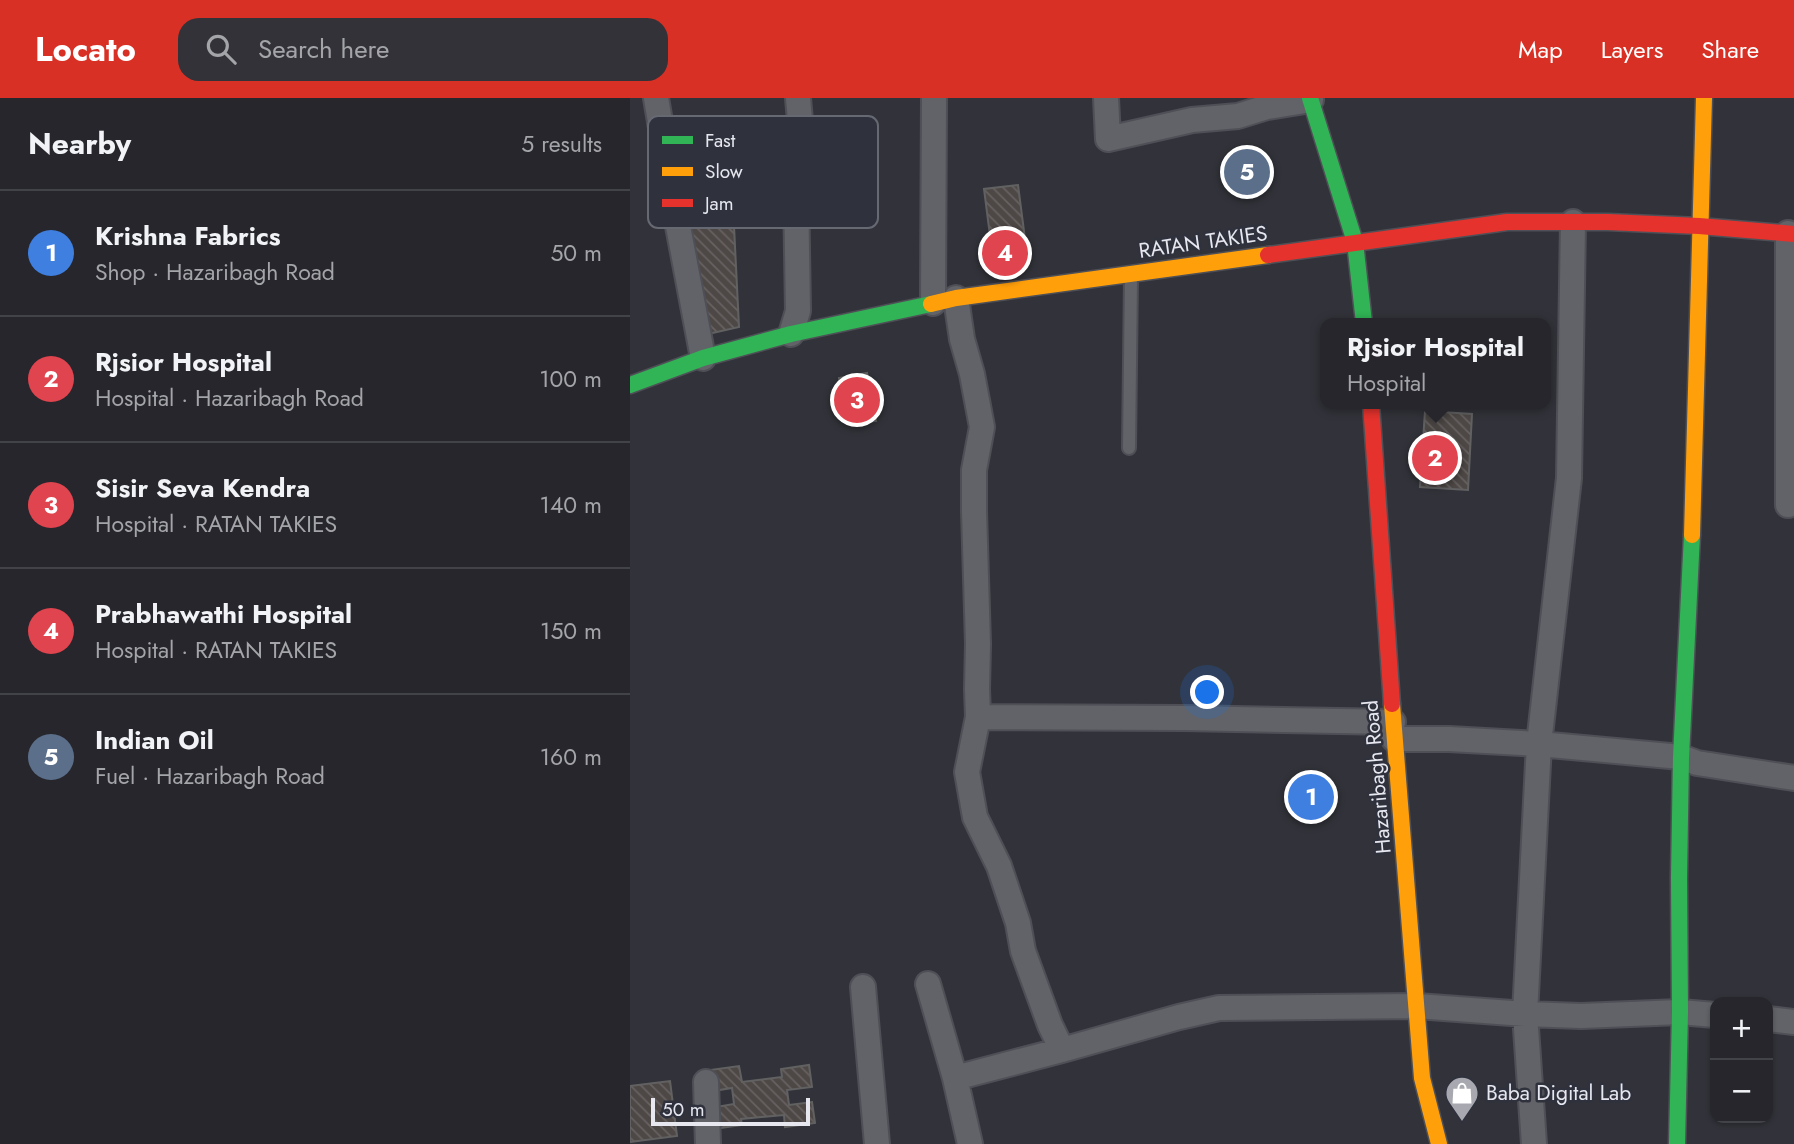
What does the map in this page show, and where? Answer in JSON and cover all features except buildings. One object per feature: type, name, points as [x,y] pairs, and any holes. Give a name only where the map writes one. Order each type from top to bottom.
[{"type":"street","points":[[658,98],[661,116]]},
{"type":"street","points":[[798,98],[800,116]]},
{"type":"street","points":[[933,98],[945,300],[962,339],[982,427],[974,470],[978,717],[967,772],[975,817],[999,866],[1018,923],[1023,951],[1062,1050]]},
{"type":"street","points":[[1106,98],[1108,139],[1192,120],[1238,116],[1310,99],[1354,242],[1363,318]]},
{"type":"street","points":[[1677,1144],[1681,757],[1694,485],[1704,98]]},
{"type":"street","name":"RATAN TAKIES","points":[[630,385],[703,358],[791,334],[945,300],[1354,242],[1507,222],[1608,222],[1791,233]]},
{"type":"street","points":[[1534,1144],[1525,1014],[1539,744],[1569,478],[1573,222]]},
{"type":"street","points":[[678,228],[703,358]]},
{"type":"street","points":[[791,334],[798,311],[797,228]]},
{"type":"street","points":[[1788,505],[1791,233]]},
{"type":"street","name":"Hazaribagh Road","points":[[1371,409],[1393,730],[1422,1078],[1439,1144]]},
{"type":"street","points":[[978,717],[1184,718],[1393,730],[1449,739],[1681,757],[1697,764],[1794,778]]},
{"type":"street","points":[[928,984],[955,1078],[970,1144]]},
{"type":"street","points":[[863,986],[877,1144]]},
{"type":"street","points":[[955,1078],[1219,1008],[1418,1006],[1581,1016],[1680,1012],[1710,1015]]},
{"type":"street","points":[[1773,1019],[1794,1021]]},
{"type":"street","points":[[706,1082],[708,1144]]},
{"type":"lane","points":[[1129,448],[1131,273]]},
{"type":"traffic: fast","points":[[1310,98],[1355,242],[1363,318]]},
{"type":"traffic: fast","points":[[630,385],[703,358],[791,334],[931,304]]},
{"type":"traffic: fast","points":[[1677,1144],[1681,757],[1692,535]]},
{"type":"traffic: slow","points":[[1692,535],[1704,98]]},
{"type":"traffic: slow","points":[[931,304],[956,298],[1268,255]]},
{"type":"traffic: slow","points":[[1392,704],[1422,1078],[1439,1144]]},
{"type":"traffic: jam","points":[[1268,255],[1507,222],[1608,222],[1794,234]]},
{"type":"traffic: jam","points":[[1371,409],[1392,704]]},
{"type":"place","name":"Indian Oil","points":[[1247,172]]},
{"type":"place","name":"Prabhawathi Hospital","points":[[1005,253]]},
{"type":"place","name":"Sisir Seva Kendra","points":[[857,400]]},
{"type":"place","name":"Rjsior Hospital","points":[[1435,458]]},
{"type":"place","name":"Krishna Fabrics","points":[[1311,797]]},
{"type":"place","name":"Baba Digital Lab","points":[[1462,1123]]}]
